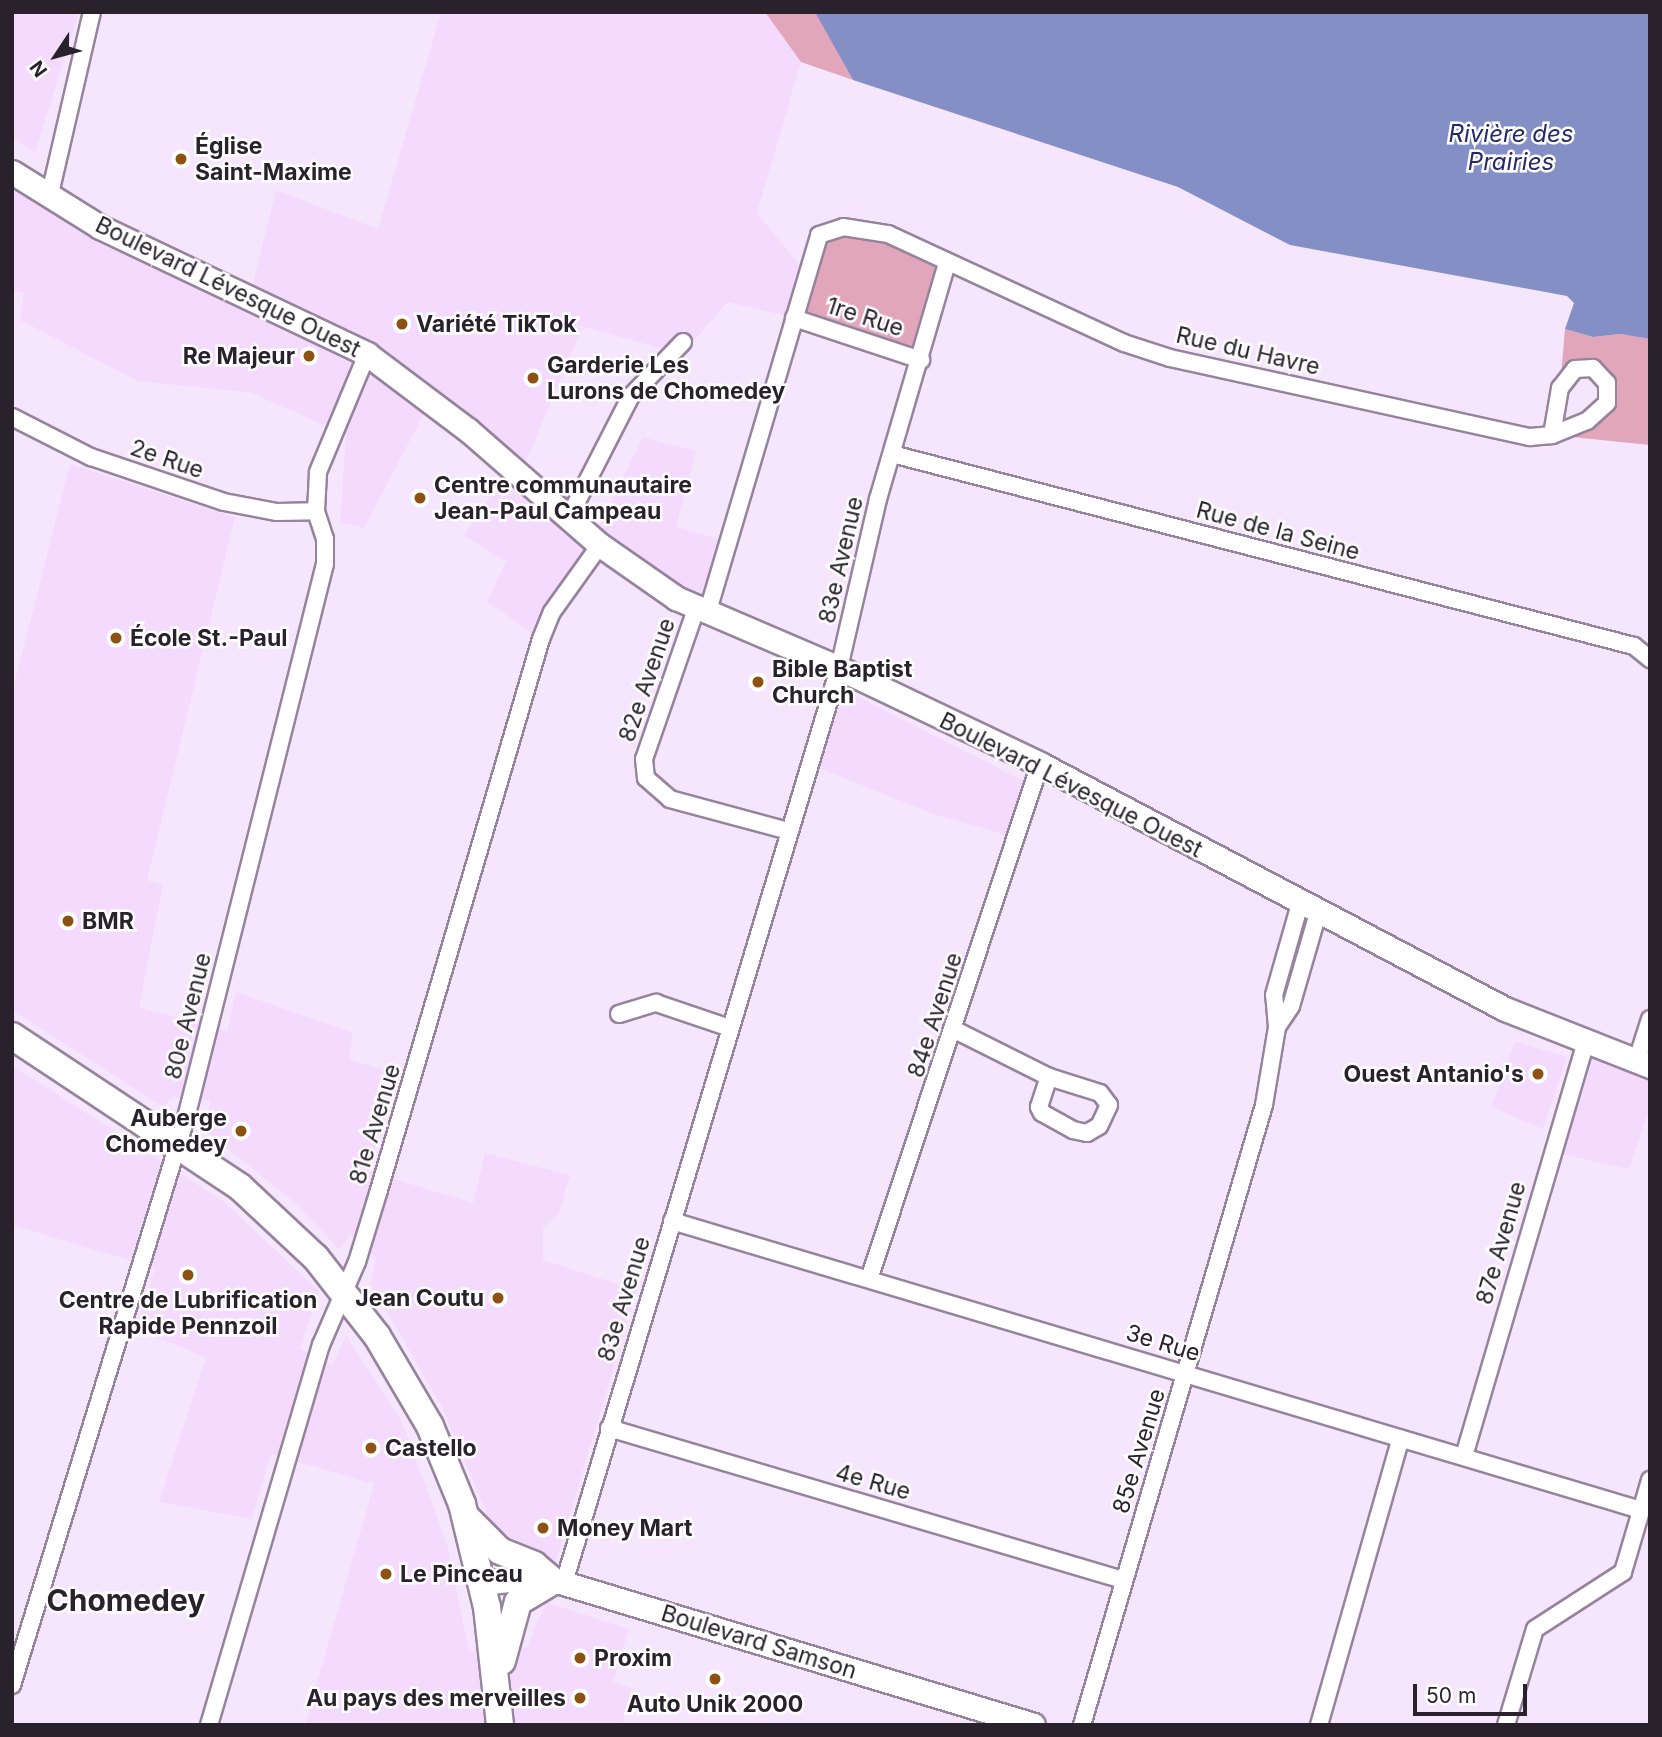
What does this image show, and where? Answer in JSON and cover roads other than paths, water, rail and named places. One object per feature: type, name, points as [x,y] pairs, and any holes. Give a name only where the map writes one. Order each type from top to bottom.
[{"type":"main road","points":[[14,1043],[178,1143],[262,1206],[343,1291],[382,1343],[420,1406],[466,1517],[482,1583],[497,1680],[500,1725]]},
{"type":"main road","points":[[466,1517],[496,1548],[534,1565],[558,1582]]},
{"type":"main road","points":[[497,1680],[516,1605],[526,1594],[558,1582]]},
{"type":"street","points":[[49,198],[92,12]]},
{"type":"street","name":"Boulevard Lévesque Ouest","points":[[12,172],[49,198],[100,227],[367,354],[453,418],[647,582],[701,612],[839,668],[1040,764],[1309,909],[1505,1009],[1585,1044],[1643,1065]]},
{"type":"street","name":"Rue du Havre","points":[[819,235],[843,227],[888,234],[1124,343],[1171,358],[1530,437],[1552,435]]},
{"type":"street","name":"82e Avenue","points":[[789,831],[670,799],[654,790],[646,778],[644,760],[701,612],[819,235]]},
{"type":"street","name":"83e Avenue","points":[[558,1582],[609,1428],[839,668],[892,454],[947,263]]},
{"type":"street","name":"1re Rue","points":[[794,318],[921,360]]},
{"type":"street","points":[[569,517],[631,396],[683,342]]},
{"type":"street","name":"80e Avenue","points":[[12,1685],[178,1143],[325,564],[325,539],[316,510],[318,472],[367,354]]},
{"type":"street","name":"2e Rue","points":[[12,417],[91,457],[224,502],[277,512],[316,510]]},
{"type":"street","name":"Rue de la Seine","points":[[892,454],[1634,646],[1650,659]]},
{"type":"street","name":"81e Avenue","points":[[209,1725],[321,1345],[379,1190],[541,639],[552,612],[600,545]]},
{"type":"street","name":"84e Avenue","points":[[869,1279],[954,1030],[1040,764]]},
{"type":"street","name":"85e Avenue","points":[[1082,1725],[1264,1105],[1277,1027],[1291,1006],[1309,909]]},
{"type":"street","points":[[619,1014],[656,1003],[730,1028]]},
{"type":"street","points":[[1643,1065],[1650,1019]]},
{"type":"street","points":[[954,1030],[1049,1077]]},
{"type":"street","name":"87e Avenue","points":[[1464,1456],[1585,1044]]},
{"type":"street","name":"3e Rue","points":[[672,1220],[1641,1510]]},
{"type":"street","name":"4e Rue","points":[[609,1428],[1124,1580]]},
{"type":"street","points":[[1319,1725],[1401,1438]]},
{"type":"street","points":[[1506,1725],[1535,1629],[1622,1572],[1650,1480]]},
{"type":"street","name":"Boulevard Samson","points":[[482,1583],[558,1582],[1033,1725]]},
{"type":"water","name":"Rivière des Prairies","points":[[815,12],[1650,12],[1650,339],[1620,334],[1593,337],[1565,329],[1574,303],[1567,296],[1290,245],[1178,187],[853,80]]},
{"type":"place","name":"Église Saint-Maxime","points":[[181,159]]},
{"type":"place","name":"Variété TikTok","points":[[402,324]]},
{"type":"place","name":"Re Majeur","points":[[309,356]]},
{"type":"place","name":"Garderie Les Lurons de Chomedey","points":[[533,378]]},
{"type":"place","name":"Centre communautaire Jean-Paul Campeau","points":[[420,498]]},
{"type":"place","name":"École St.-Paul","points":[[116,638]]},
{"type":"place","name":"Bible Baptist Church","points":[[758,682]]},
{"type":"place","name":"BMR","points":[[68,921]]},
{"type":"place","name":"Ouest Antanio's","points":[[1538,1074]]},
{"type":"place","name":"Auberge Chomedey","points":[[241,1131]]},
{"type":"place","name":"Centre de Lubrification Rapide Pennzoil","points":[[188,1275]]},
{"type":"place","name":"Jean Coutu","points":[[498,1298]]},
{"type":"place","name":"Castello","points":[[371,1448]]},
{"type":"place","name":"Money Mart","points":[[543,1528]]},
{"type":"place","name":"Le Pinceau","points":[[386,1574]]},
{"type":"place","name":"Proxim","points":[[580,1658]]},
{"type":"place","name":"Auto Unik 2000","points":[[715,1679]]},
{"type":"place","name":"Au pays des merveilles","points":[[580,1698]]},
{"type":"district","name":"Chomedey","points":[[126,1600]]}]
